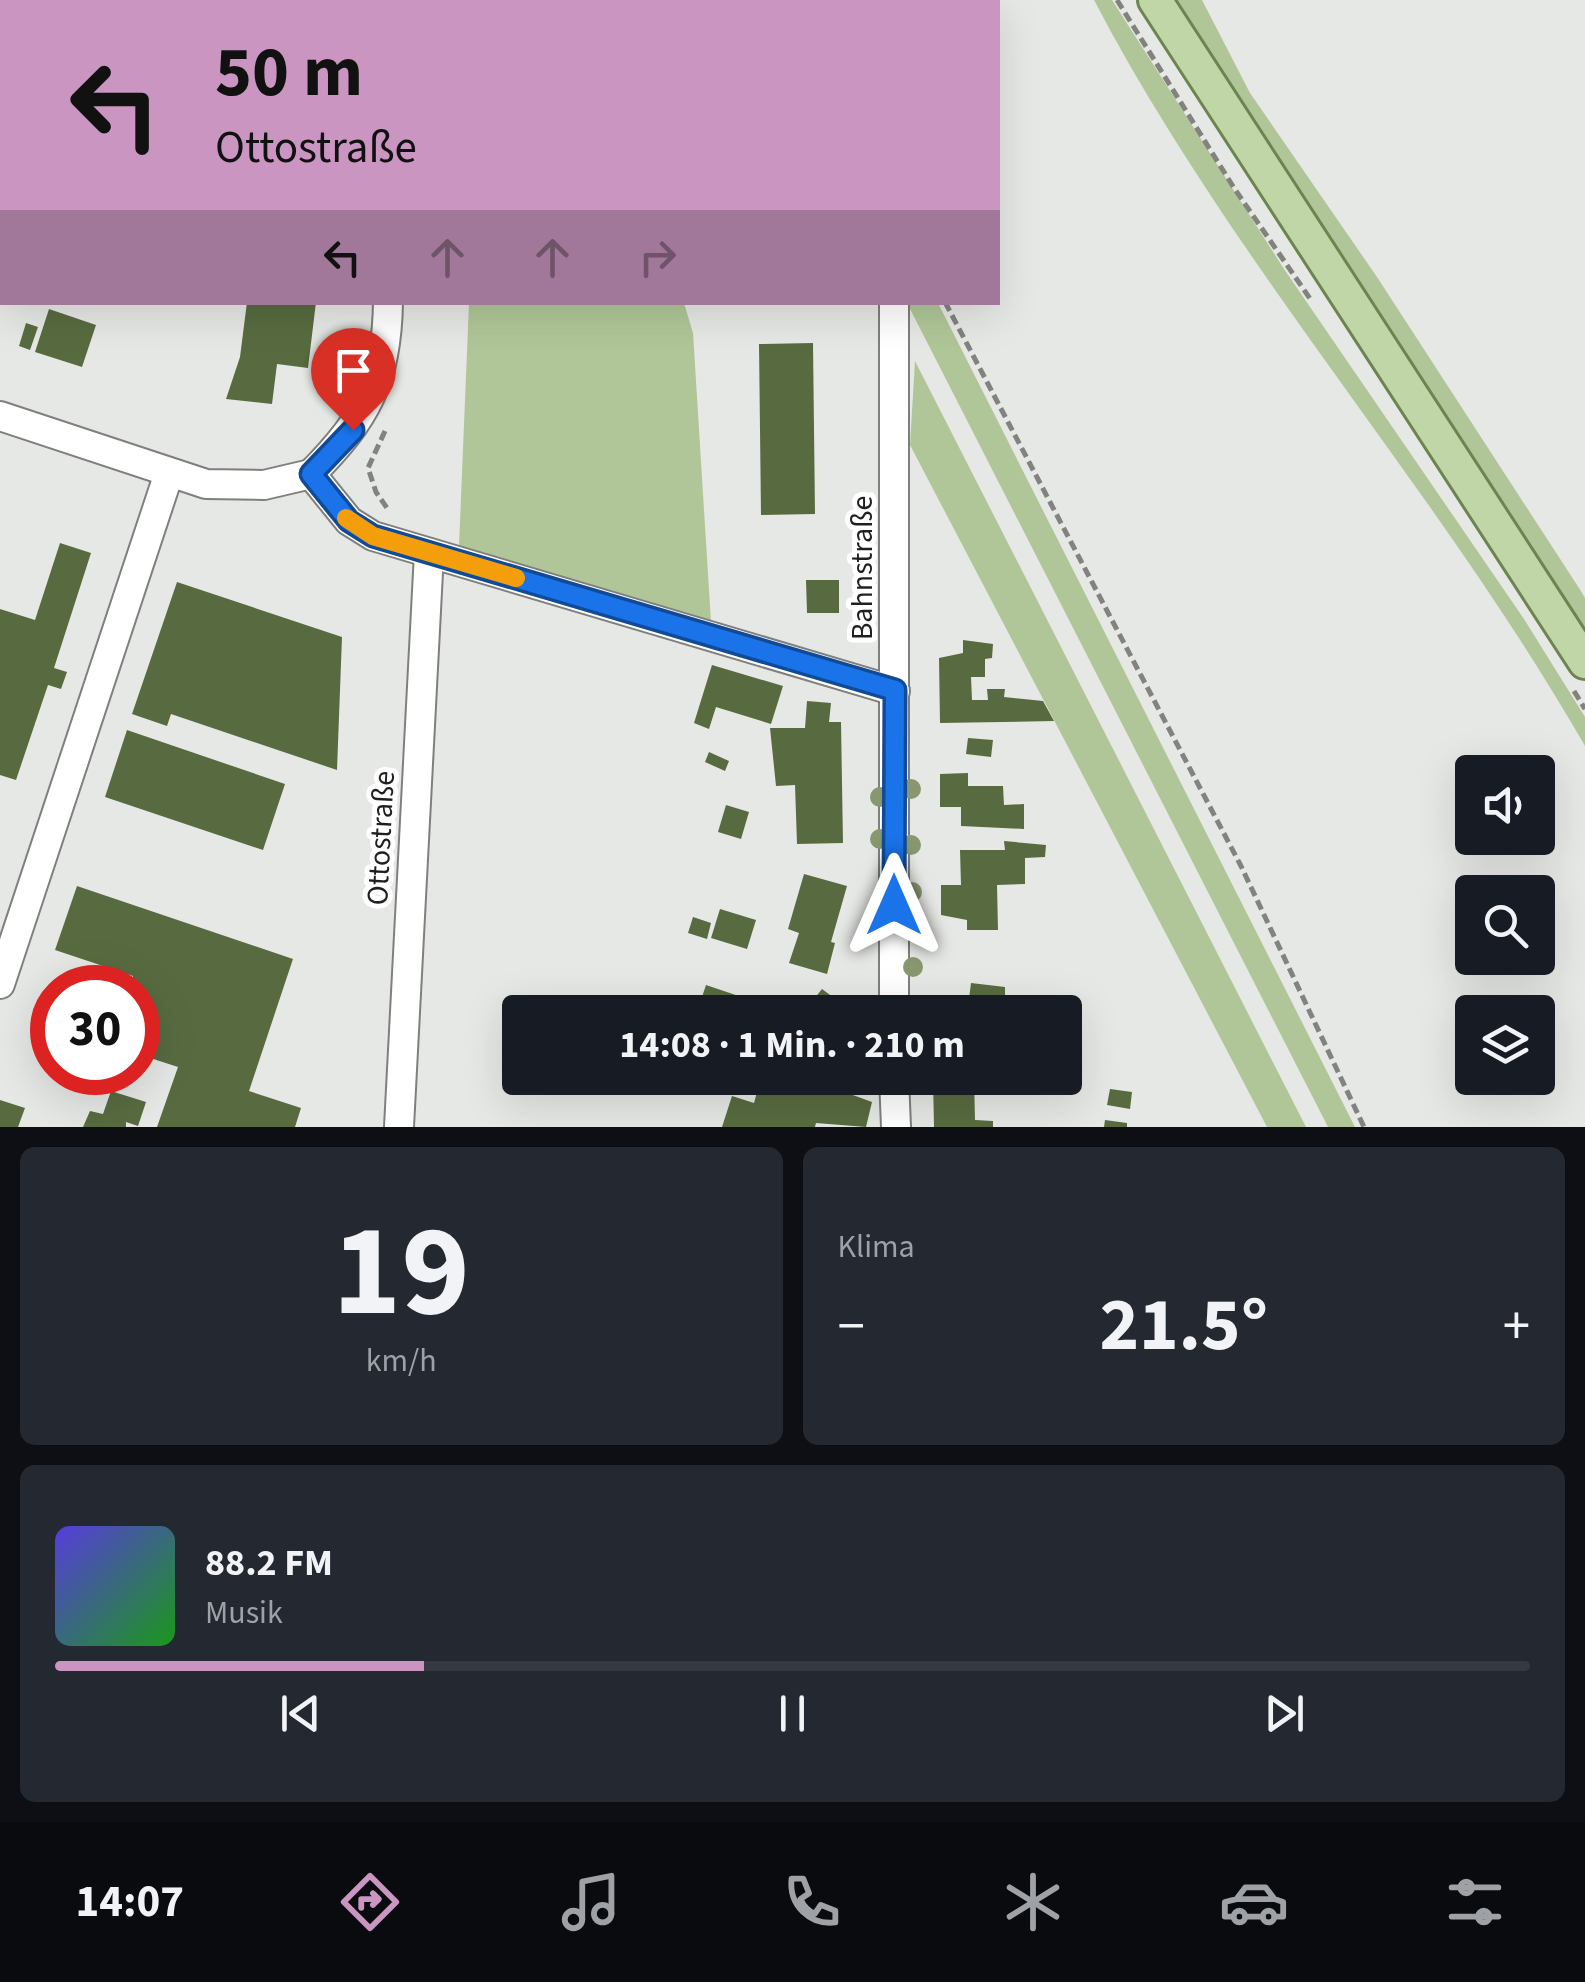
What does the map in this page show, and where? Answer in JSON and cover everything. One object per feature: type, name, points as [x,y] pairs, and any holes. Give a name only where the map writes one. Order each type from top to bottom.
[{"type":"main road","points":[[1155,0],[1585,662]]},
{"type":"street","points":[[0,416],[206,484],[264,485],[311,474],[353,430],[375,390],[387,352],[388,305]]},
{"type":"street","name":"Bahnstraße","points":[[894,305],[894,995]]},
{"type":"street","points":[[0,984],[170,473]]},
{"type":"street","points":[[311,474],[349,521],[373,536],[895,690]]},
{"type":"street","name":"Ottostraße","points":[[399,1127],[429,552]]},
{"type":"street","points":[[895,1095],[896,1127]]},
{"type":"path","points":[[947,305],[1241,866],[1364,1127]]},
{"type":"path","points":[[390,419],[368,468],[376,492],[392,514]]},
{"type":"green space","points":[[1094,0],[1112,0],[1284,269],[1524,619],[1585,717],[1585,746],[1465,558],[1208,192]]},
{"type":"green space","points":[[1176,0],[1202,0],[1250,93],[1377,277],[1579,588],[1585,598],[1585,627],[1254,143],[1215,81]]},
{"type":"green space","points":[[469,305],[685,305],[693,333],[711,622],[459,546]]},
{"type":"green space","points":[[908,305],[939,305],[1355,1127],[1328,1127]]},
{"type":"green space","points":[[915,361],[1306,1127],[1267,1127],[910,445]]},
{"type":"building","points":[[247,305],[316,305],[308,368],[277,364],[272,404],[226,399],[240,357]]},
{"type":"building","points":[[49,309],[96,325],[82,367],[35,352]]},
{"type":"building","points":[[26,323],[38,327],[30,350],[19,346]]},
{"type":"building","points":[[813,343],[815,514],[761,515],[759,344]]},
{"type":"building","points":[[60,543],[91,553],[54,668],[67,672],[61,689],[48,685],[16,780],[0,775],[0,609],[35,620]]},
{"type":"building","points":[[806,580],[839,580],[839,613],[807,613]]},
{"type":"building","points":[[177,582],[342,637],[337,770],[171,714],[167,726],[132,714]]},
{"type":"building","points":[[963,640],[993,644],[992,658],[985,659],[985,677],[971,677],[972,700],[988,700],[987,689],[1005,689],[1004,697],[1043,701],[1054,721],[940,723],[939,658],[963,653]]},
{"type":"building","points":[[712,665],[783,686],[771,724],[716,707],[709,729],[694,723]]},
{"type":"building","points":[[807,701],[831,703],[829,722],[841,722],[843,843],[797,844],[795,785],[776,786],[770,728],[805,728]]},
{"type":"building","points":[[127,730],[285,784],[263,850],[105,797]]},
{"type":"building","points":[[968,738],[993,740],[991,757],[966,754]]},
{"type":"building","points":[[709,752],[729,761],[725,771],[705,762]]},
{"type":"building","points":[[968,773],[968,786],[1003,786],[1004,805],[1024,804],[1024,829],[961,826],[961,807],[940,807],[940,774]]},
{"type":"building","points":[[726,805],[749,812],[741,839],[718,832]]},
{"type":"building","points":[[1004,841],[1046,845],[1045,857],[1025,858],[1025,884],[997,885],[998,930],[967,930],[967,920],[941,915],[941,885],[961,885],[960,850],[1005,850]]},
{"type":"building","points":[[804,874],[847,886],[831,942],[835,943],[827,974],[789,963],[799,933],[788,929]]},
{"type":"building","points":[[77,886],[293,959],[249,1091],[301,1108],[295,1127],[157,1127],[178,1067],[160,1061],[160,965],[100,965],[55,950]]},
{"type":"building","points":[[720,909],[756,920],[747,949],[711,938]]},
{"type":"building","points":[[693,917],[711,923],[707,939],[688,933]]},
{"type":"building","points":[[971,983],[1005,987],[1005,995],[970,995]]},
{"type":"building","points":[[706,985],[736,995],[703,995]]},
{"type":"building","points":[[1110,1089],[1132,1092],[1130,1109],[1107,1105]]},
{"type":"building","points":[[110,1095],[146,1102],[138,1126],[126,1122],[126,1127],[83,1127],[90,1111],[103,1114]]},
{"type":"building","points":[[756,1095],[853,1095],[872,1102],[866,1127],[816,1123],[815,1127],[722,1127],[732,1096],[754,1103]]},
{"type":"building","points":[[933,1095],[974,1095],[975,1120],[993,1121],[993,1127],[934,1127]]},
{"type":"building","points":[[0,1100],[25,1108],[18,1127],[0,1127]]},
{"type":"building","points":[[1105,1120],[1127,1123],[1127,1127],[1104,1127]]},
{"type":"slow traffic","points":[[346,518],[373,536],[516,578]]},
{"type":"route","points":[[353,430],[311,474],[349,521],[373,536],[895,690],[894,905]]}]
